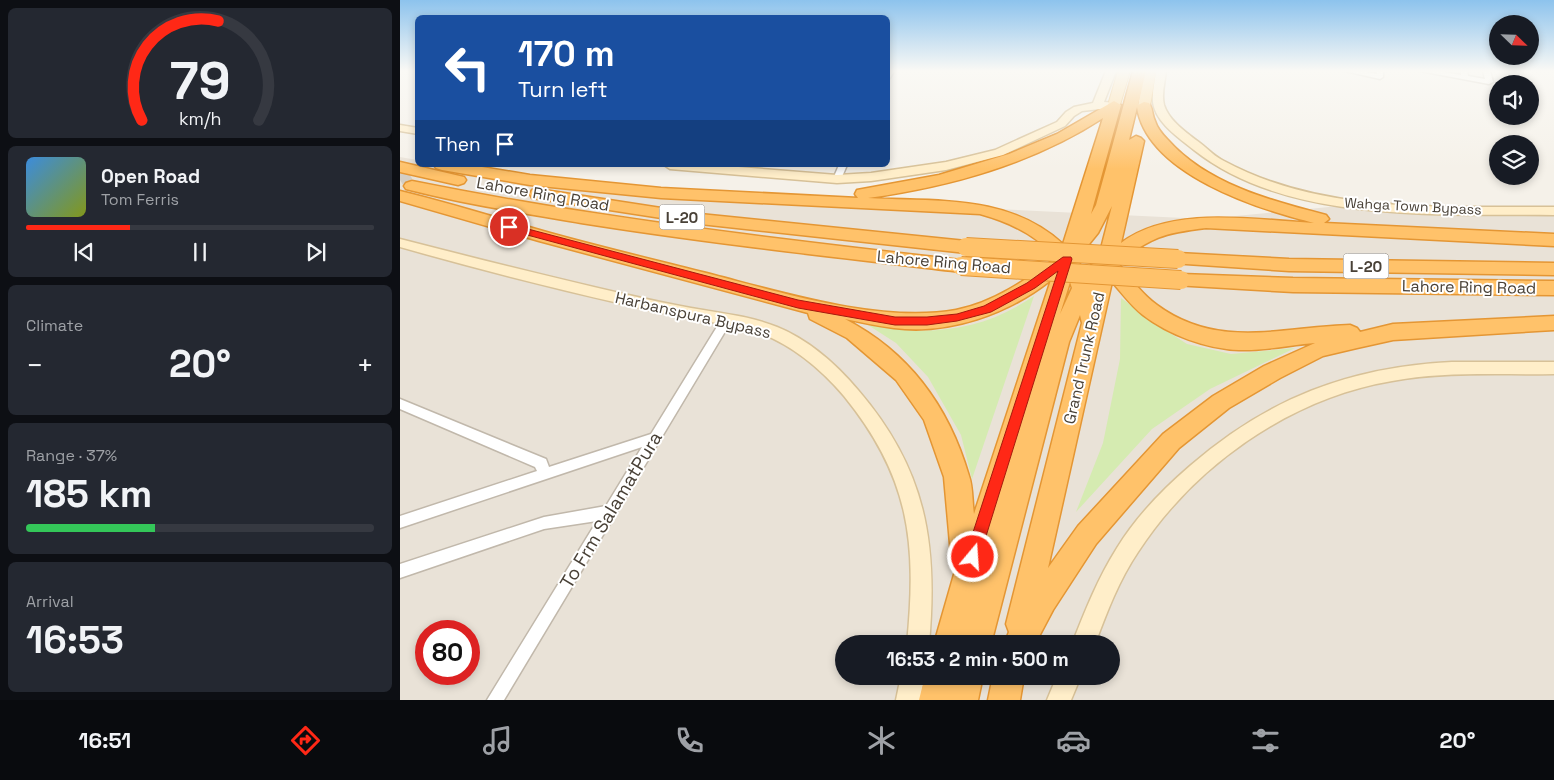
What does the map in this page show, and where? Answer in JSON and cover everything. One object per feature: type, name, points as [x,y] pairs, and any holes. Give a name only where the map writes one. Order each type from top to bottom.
[{"type":"highway","points":[[400,196],[545,238],[798,304],[895,321],[927,321],[957,317],[987,309],[1031,286],[1067,259],[1089,233],[1104,205],[1131,104]]},
{"type":"highway","name":"Grand Trunk Road","points":[[1020,635],[1092,322],[1148,104]]},
{"type":"highway","points":[[1149,104],[1148,124],[1160,142],[1176,157],[1217,183],[1265,204],[1300,214],[1381,230]]},
{"type":"highway","points":[[803,200],[895,190],[977,171],[1062,137],[1114,105]]},
{"type":"highway","points":[[952,635],[967,576],[1082,214],[1114,105]]},
{"type":"highway","points":[[400,157],[415,160]]},
{"type":"highway","name":"Lahore Ring Road","points":[[400,167],[516,190],[700,219],[966,247],[1289,265],[1554,269]]},
{"type":"highway","points":[[454,167],[530,180],[670,193],[981,209],[1002,214],[1040,232],[1055,244],[1077,275],[1092,322]]},
{"type":"highway","name":"Lahore Ring Road","points":[[400,183],[518,207],[688,235],[961,266],[1293,285],[1554,288]]},
{"type":"highway","points":[[1082,214],[1089,233],[1107,263],[1142,303],[1186,329],[1217,339],[1238,342],[1328,333],[1393,332],[1554,323]]},
{"type":"highway","points":[[978,635],[1058,342],[1082,288],[1092,274],[1131,244],[1152,233],[1181,226],[1214,223],[1554,240]]},
{"type":"highway","points":[[798,304],[854,333],[897,368],[904,374],[934,416],[957,477],[967,576]]},
{"type":"highway","points":[[1023,635],[1043,600],[1086,535],[1171,441],[1221,402],[1272,372],[1317,350],[1393,332]]},
{"type":"highway","points":[[935,700],[939,685]]},
{"type":"highway","points":[[962,700],[966,685]]},
{"type":"highway","points":[[1004,700],[1007,685]]},
{"type":"street","name":"Wahga Town Bypass","points":[[1152,104],[1190,143],[1226,167],[1253,180],[1290,192],[1342,204],[1379,207],[1554,210]]},
{"type":"street","points":[[694,167],[837,179],[871,177],[946,166],[998,153],[1061,124],[1074,111],[1097,106],[1114,105]]},
{"type":"street","points":[[400,128],[415,130]]},
{"type":"street","points":[[801,176],[807,167]]},
{"type":"street","points":[[837,179],[842,167]]},
{"type":"street","name":"Harbanspura Bypass","points":[[400,243],[632,301],[760,327],[804,348],[825,365],[863,406],[897,458],[911,493],[920,532],[923,596],[919,635]]},
{"type":"street","name":"To Frm SalamatPura","points":[[495,700],[727,320]]},
{"type":"street","points":[[1087,635],[1107,586],[1124,554],[1153,515],[1175,491],[1224,446],[1272,415],[1297,402],[1326,391],[1392,374],[1441,370],[1554,368]]},
{"type":"street","points":[[400,404],[541,463],[544,474]]},
{"type":"street","points":[[401,520],[655,438]]},
{"type":"street","points":[[400,571],[544,523],[610,512]]},
{"type":"street","points":[[908,700],[911,685]]},
{"type":"street","points":[[1059,700],[1065,685]]},
{"type":"shaded area","points":[[400,157],[415,160],[415,167],[452,167],[763,198],[1205,219],[1339,206],[1554,208],[1554,700],[400,700]]},
{"type":"green space","points":[[1034,296],[972,479],[961,435],[928,377],[896,343],[868,325],[913,330],[954,328],[975,324],[994,317]]},
{"type":"green space","points":[[1121,298],[1187,344],[1231,354],[1295,348],[1210,389],[1152,429],[1076,512],[1103,443],[1120,359]]},
{"type":"tunnel","points":[[400,180],[421,167]]},
{"type":"route","points":[[509,227],[798,304],[895,321],[927,321],[957,317],[987,309],[1031,286],[1067,259],[973,557]]}]
